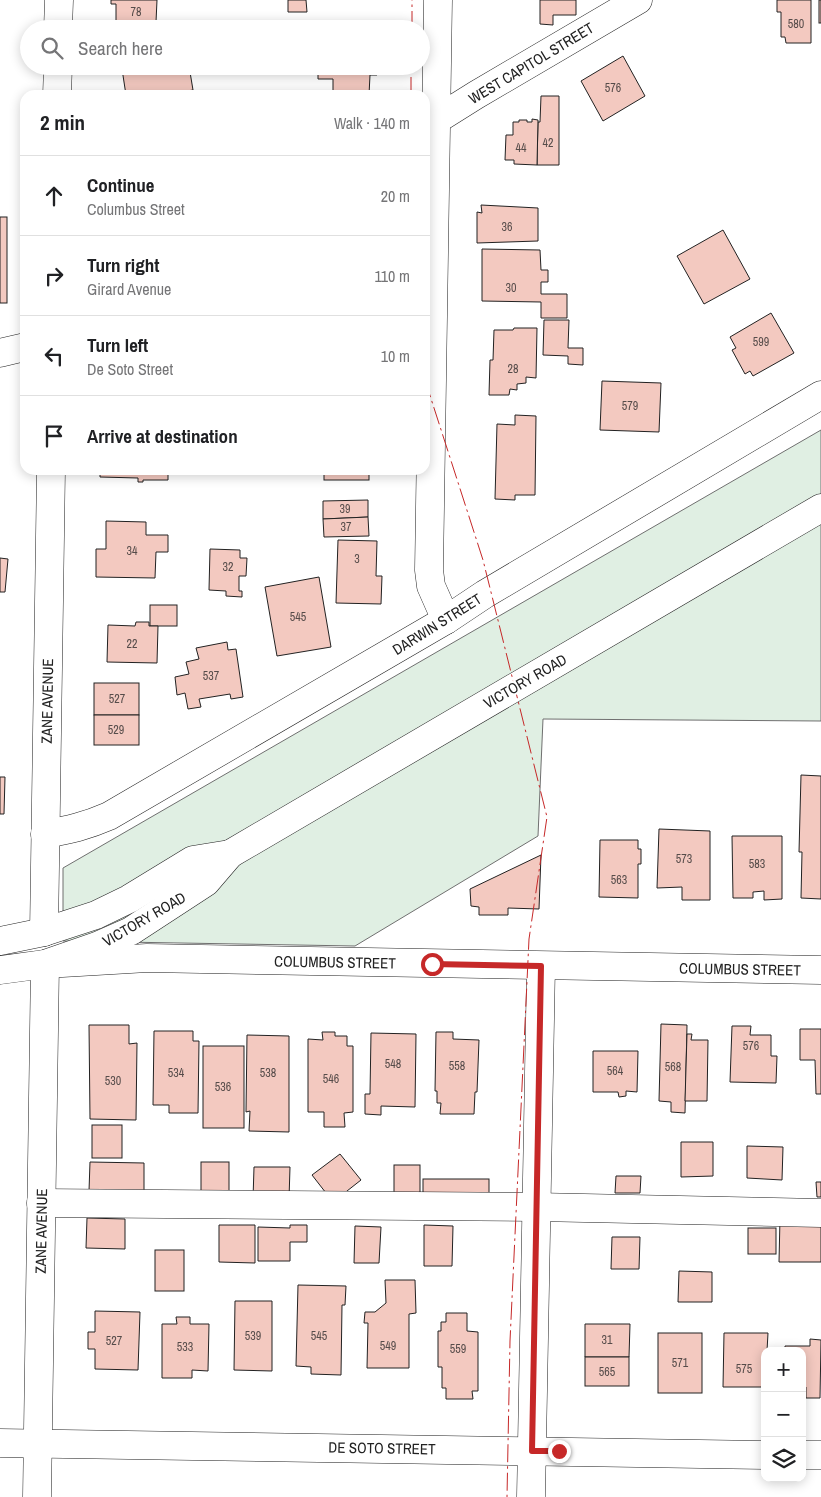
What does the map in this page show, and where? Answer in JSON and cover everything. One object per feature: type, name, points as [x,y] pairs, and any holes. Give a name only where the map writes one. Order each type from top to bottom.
[{"type":"street","points":[[58,0],[58,20]]},
{"type":"street","points":[[430,347],[431,124],[438,0]]},
{"type":"street","name":"WEST CAPITOL STREET","points":[[431,124],[476,95],[638,0]]},
{"type":"street","points":[[57,90],[58,75]]},
{"type":"street","points":[[0,353],[20,348]]},
{"type":"street","name":"DARWIN STREET","points":[[45,834],[92,824],[109,816],[446,620],[485,594],[821,395]]},
{"type":"street","name":"ZANE AVENUE","points":[[44,932],[51,475]]},
{"type":"street","points":[[429,475],[429,570],[432,586],[446,620]]},
{"type":"street","name":"VICTORY ROAD","points":[[45,964],[98,946],[131,931],[206,882],[230,854],[821,508]]},
{"type":"street","name":"VICTORY ROAD","points":[[44,932],[96,916],[129,899],[193,860],[230,854]]},
{"type":"street","points":[[0,941],[44,932]]},
{"type":"street","name":"COLUMBUS STREET","points":[[0,970],[45,964],[147,958],[821,970]]},
{"type":"street","name":"ZANE AVENUE","points":[[37,1497],[45,964]]},
{"type":"street","points":[[531,1497],[541,966]]},
{"type":"street","points":[[41,1203],[536,1207],[821,1212]]},
{"type":"street","name":"DE SOTO STREET","points":[[0,1443],[761,1454]]},
{"type":"street","points":[[806,1455],[821,1455]]},
{"type":"green space","points":[[821,430],[821,721],[543,719],[538,836],[355,946],[63,941],[63,868]]},
{"type":"building","points":[[111,0],[157,0],[156,20],[116,20],[116,4],[111,4]]},
{"type":"building","points":[[288,0],[306,0],[307,12],[288,12]]},
{"type":"building","points":[[540,0],[576,0],[576,15],[553,15],[553,25],[540,24]]},
{"type":"building","points":[[777,0],[811,0],[811,43],[786,43],[785,37],[781,37],[781,12],[777,12]]},
{"type":"building","points":[[819,0],[821,0],[821,23],[819,23]]},
{"type":"building","points":[[623,56],[645,96],[603,121],[581,81]]},
{"type":"building","points":[[123,75],[190,75],[193,90],[125,90]]},
{"type":"building","points":[[318,75],[370,75],[369,90],[333,90],[333,79],[318,79]]},
{"type":"building","points":[[541,96],[559,96],[559,165],[537,165]]},
{"type":"building","points":[[532,119],[538,120],[537,165],[514,164],[514,160],[505,160],[506,135],[513,135],[513,122],[527,120],[527,122],[532,122]]},
{"type":"building","points":[[481,205],[538,208],[538,241],[477,243],[477,212],[482,213]]},
{"type":"building","points":[[0,217],[7,217],[7,303],[0,303]]},
{"type":"building","points":[[723,230],[750,279],[704,304],[677,256]]},
{"type":"building","points":[[482,249],[540,250],[541,270],[548,270],[548,282],[541,282],[541,294],[567,294],[567,318],[541,318],[541,302],[482,301]]},
{"type":"building","points":[[771,313],[794,353],[753,376],[750,371],[745,374],[732,350],[736,348],[730,337]]},
{"type":"building","points":[[544,320],[569,320],[568,348],[583,348],[583,365],[568,364],[568,356],[543,355]]},
{"type":"building","points":[[514,328],[537,328],[536,378],[526,377],[526,383],[517,384],[517,390],[510,389],[509,395],[489,395],[490,360],[493,360],[494,330],[513,330]]},
{"type":"building","points":[[602,381],[661,383],[659,432],[600,430]]},
{"type":"building","points":[[515,415],[536,416],[535,495],[515,495],[515,500],[495,499],[497,424],[515,425]]},
{"type":"building","points":[[100,475],[168,475],[168,480],[143,480],[143,482],[138,482],[138,478],[100,477]]},
{"type":"building","points":[[324,475],[369,475],[369,480],[324,480]]},
{"type":"building","points":[[368,500],[368,517],[323,519],[323,501]]},
{"type":"building","points":[[368,517],[369,536],[324,537],[323,519]]},
{"type":"building","points":[[106,521],[146,522],[146,535],[168,535],[168,552],[156,552],[155,578],[96,577],[96,549],[106,549]]},
{"type":"building","points":[[338,540],[377,541],[376,576],[382,576],[381,604],[336,603]]},
{"type":"building","points":[[210,549],[240,550],[240,558],[247,558],[246,576],[239,576],[239,591],[242,591],[242,597],[226,596],[226,591],[209,590]]},
{"type":"building","points":[[0,558],[8,559],[5,592],[0,592]]},
{"type":"building","points":[[319,577],[331,647],[277,656],[265,587]]},
{"type":"building","points":[[150,605],[177,605],[177,626],[150,626]]},
{"type":"building","points":[[136,622],[149,622],[149,626],[158,626],[157,663],[107,662],[108,625],[135,626]]},
{"type":"building","points":[[227,642],[228,650],[236,649],[243,697],[231,699],[230,694],[199,699],[201,707],[188,709],[185,693],[177,695],[175,677],[189,674],[186,662],[199,659],[196,648]]},
{"type":"building","points":[[94,683],[139,683],[139,715],[94,715]]},
{"type":"building","points":[[94,715],[139,715],[139,745],[94,745]]},
{"type":"building","points":[[801,775],[821,776],[821,899],[801,898],[802,852],[799,852]]},
{"type":"building","points":[[0,777],[5,777],[4,814],[0,814]]},
{"type":"building","points":[[659,829],[710,831],[710,900],[682,900],[682,887],[657,888]]},
{"type":"building","points":[[732,836],[782,836],[782,899],[764,900],[764,891],[753,892],[753,898],[733,898]]},
{"type":"building","points":[[600,840],[638,840],[638,849],[641,849],[641,864],[638,864],[638,898],[599,897]]},
{"type":"building","points":[[541,855],[539,909],[508,908],[508,915],[479,915],[479,907],[471,906],[470,889]]},
{"type":"building","points":[[661,1024],[687,1025],[685,1113],[671,1112],[671,1102],[659,1101]]},
{"type":"building","points":[[89,1025],[129,1025],[129,1044],[137,1043],[136,1120],[90,1119]]},
{"type":"building","points":[[732,1026],[751,1026],[750,1035],[771,1035],[771,1056],[777,1056],[776,1083],[730,1082]]},
{"type":"building","points":[[800,1029],[821,1029],[821,1094],[816,1094],[815,1060],[800,1060]]},
{"type":"building","points":[[154,1031],[193,1031],[193,1041],[199,1041],[198,1113],[169,1113],[169,1105],[153,1105]]},
{"type":"building","points":[[322,1032],[335,1032],[335,1036],[347,1036],[347,1046],[353,1046],[353,1112],[344,1113],[345,1127],[324,1127],[324,1112],[308,1112],[308,1039],[323,1040]]},
{"type":"building","points":[[436,1032],[453,1032],[453,1039],[479,1040],[477,1092],[475,1092],[474,1114],[440,1114],[441,1103],[437,1103],[437,1091],[435,1091]]},
{"type":"building","points":[[371,1033],[416,1034],[415,1107],[381,1106],[381,1115],[365,1114],[365,1094],[370,1094]]},
{"type":"building","points":[[687,1034],[692,1034],[691,1040],[708,1040],[707,1101],[685,1101]]},
{"type":"building","points":[[247,1035],[289,1036],[289,1132],[249,1131],[250,1111],[246,1112]]},
{"type":"building","points":[[203,1046],[244,1046],[244,1128],[203,1128]]},
{"type":"building","points":[[593,1051],[638,1051],[637,1092],[626,1091],[626,1096],[619,1097],[618,1092],[593,1092]]},
{"type":"building","points":[[92,1125],[122,1125],[122,1158],[92,1158]]},
{"type":"building","points":[[681,1142],[713,1142],[713,1176],[681,1177]]},
{"type":"building","points":[[747,1146],[783,1147],[782,1180],[747,1178]]},
{"type":"building","points":[[340,1154],[361,1180],[333,1202],[312,1175]]},
{"type":"building","points":[[90,1162],[144,1163],[144,1192],[89,1191]]},
{"type":"building","points":[[201,1162],[229,1162],[229,1193],[201,1193]]},
{"type":"building","points":[[394,1165],[420,1165],[420,1193],[394,1193]]},
{"type":"building","points":[[254,1167],[290,1167],[289,1199],[253,1199]]},
{"type":"building","points":[[616,1176],[641,1176],[640,1193],[615,1193]]},
{"type":"building","points":[[423,1179],[489,1179],[489,1197],[423,1197]]},
{"type":"building","points":[[816,1182],[821,1182],[821,1197],[817,1197]]},
{"type":"building","points":[[87,1218],[125,1219],[125,1249],[86,1248]]},
{"type":"building","points":[[780,1218],[821,1218],[821,1262],[779,1262]]},
{"type":"building","points":[[219,1225],[255,1225],[255,1263],[219,1262]]},
{"type":"building","points":[[290,1225],[307,1225],[307,1242],[290,1242],[290,1261],[258,1261],[258,1227],[290,1228]]},
{"type":"building","points":[[424,1225],[453,1226],[452,1266],[424,1266]]},
{"type":"building","points":[[355,1226],[381,1227],[379,1263],[354,1263]]},
{"type":"building","points":[[748,1228],[776,1228],[776,1254],[748,1254]]},
{"type":"building","points":[[612,1237],[640,1237],[639,1269],[611,1269]]},
{"type":"building","points":[[155,1250],[184,1250],[184,1291],[155,1291]]},
{"type":"building","points":[[679,1271],[712,1272],[712,1302],[678,1302]]},
{"type":"building","points":[[385,1280],[415,1280],[416,1313],[409,1314],[409,1368],[367,1368],[368,1323],[364,1323],[365,1312],[375,1312],[386,1303]]},
{"type":"building","points":[[298,1285],[346,1286],[345,1305],[342,1305],[341,1375],[311,1374],[311,1367],[296,1366]]},
{"type":"building","points":[[235,1301],[272,1301],[272,1371],[234,1370]]},
{"type":"building","points":[[95,1311],[140,1312],[138,1370],[95,1369],[95,1349],[88,1349],[88,1332],[95,1332]]},
{"type":"building","points":[[446,1313],[467,1313],[467,1331],[478,1332],[478,1391],[472,1391],[473,1399],[446,1399],[446,1388],[442,1388],[442,1367],[438,1367],[438,1331],[441,1331],[441,1322],[446,1322]]},
{"type":"building","points":[[176,1317],[190,1317],[190,1324],[209,1324],[208,1371],[192,1370],[192,1378],[162,1378],[162,1324],[177,1324]]},
{"type":"building","points":[[585,1324],[630,1324],[629,1357],[585,1357]]},
{"type":"building","points":[[658,1333],[702,1333],[702,1393],[658,1393]]},
{"type":"building","points":[[724,1333],[768,1333],[767,1347],[761,1347],[761,1387],[723,1387]]},
{"type":"building","points":[[810,1339],[821,1340],[820,1398],[806,1398],[806,1347],[785,1347],[810,1346]]},
{"type":"building","points":[[585,1357],[629,1357],[629,1386],[585,1386]]},
{"type":"power","points":[[412,0],[412,20]]},
{"type":"power","points":[[411,75],[411,90]]},
{"type":"power","points":[[430,396],[483,560],[547,817],[529,939],[510,1341],[507,1497]]},
{"type":"route","points":[[432,964],[541,966],[532,1451],[559,1451]]}]
